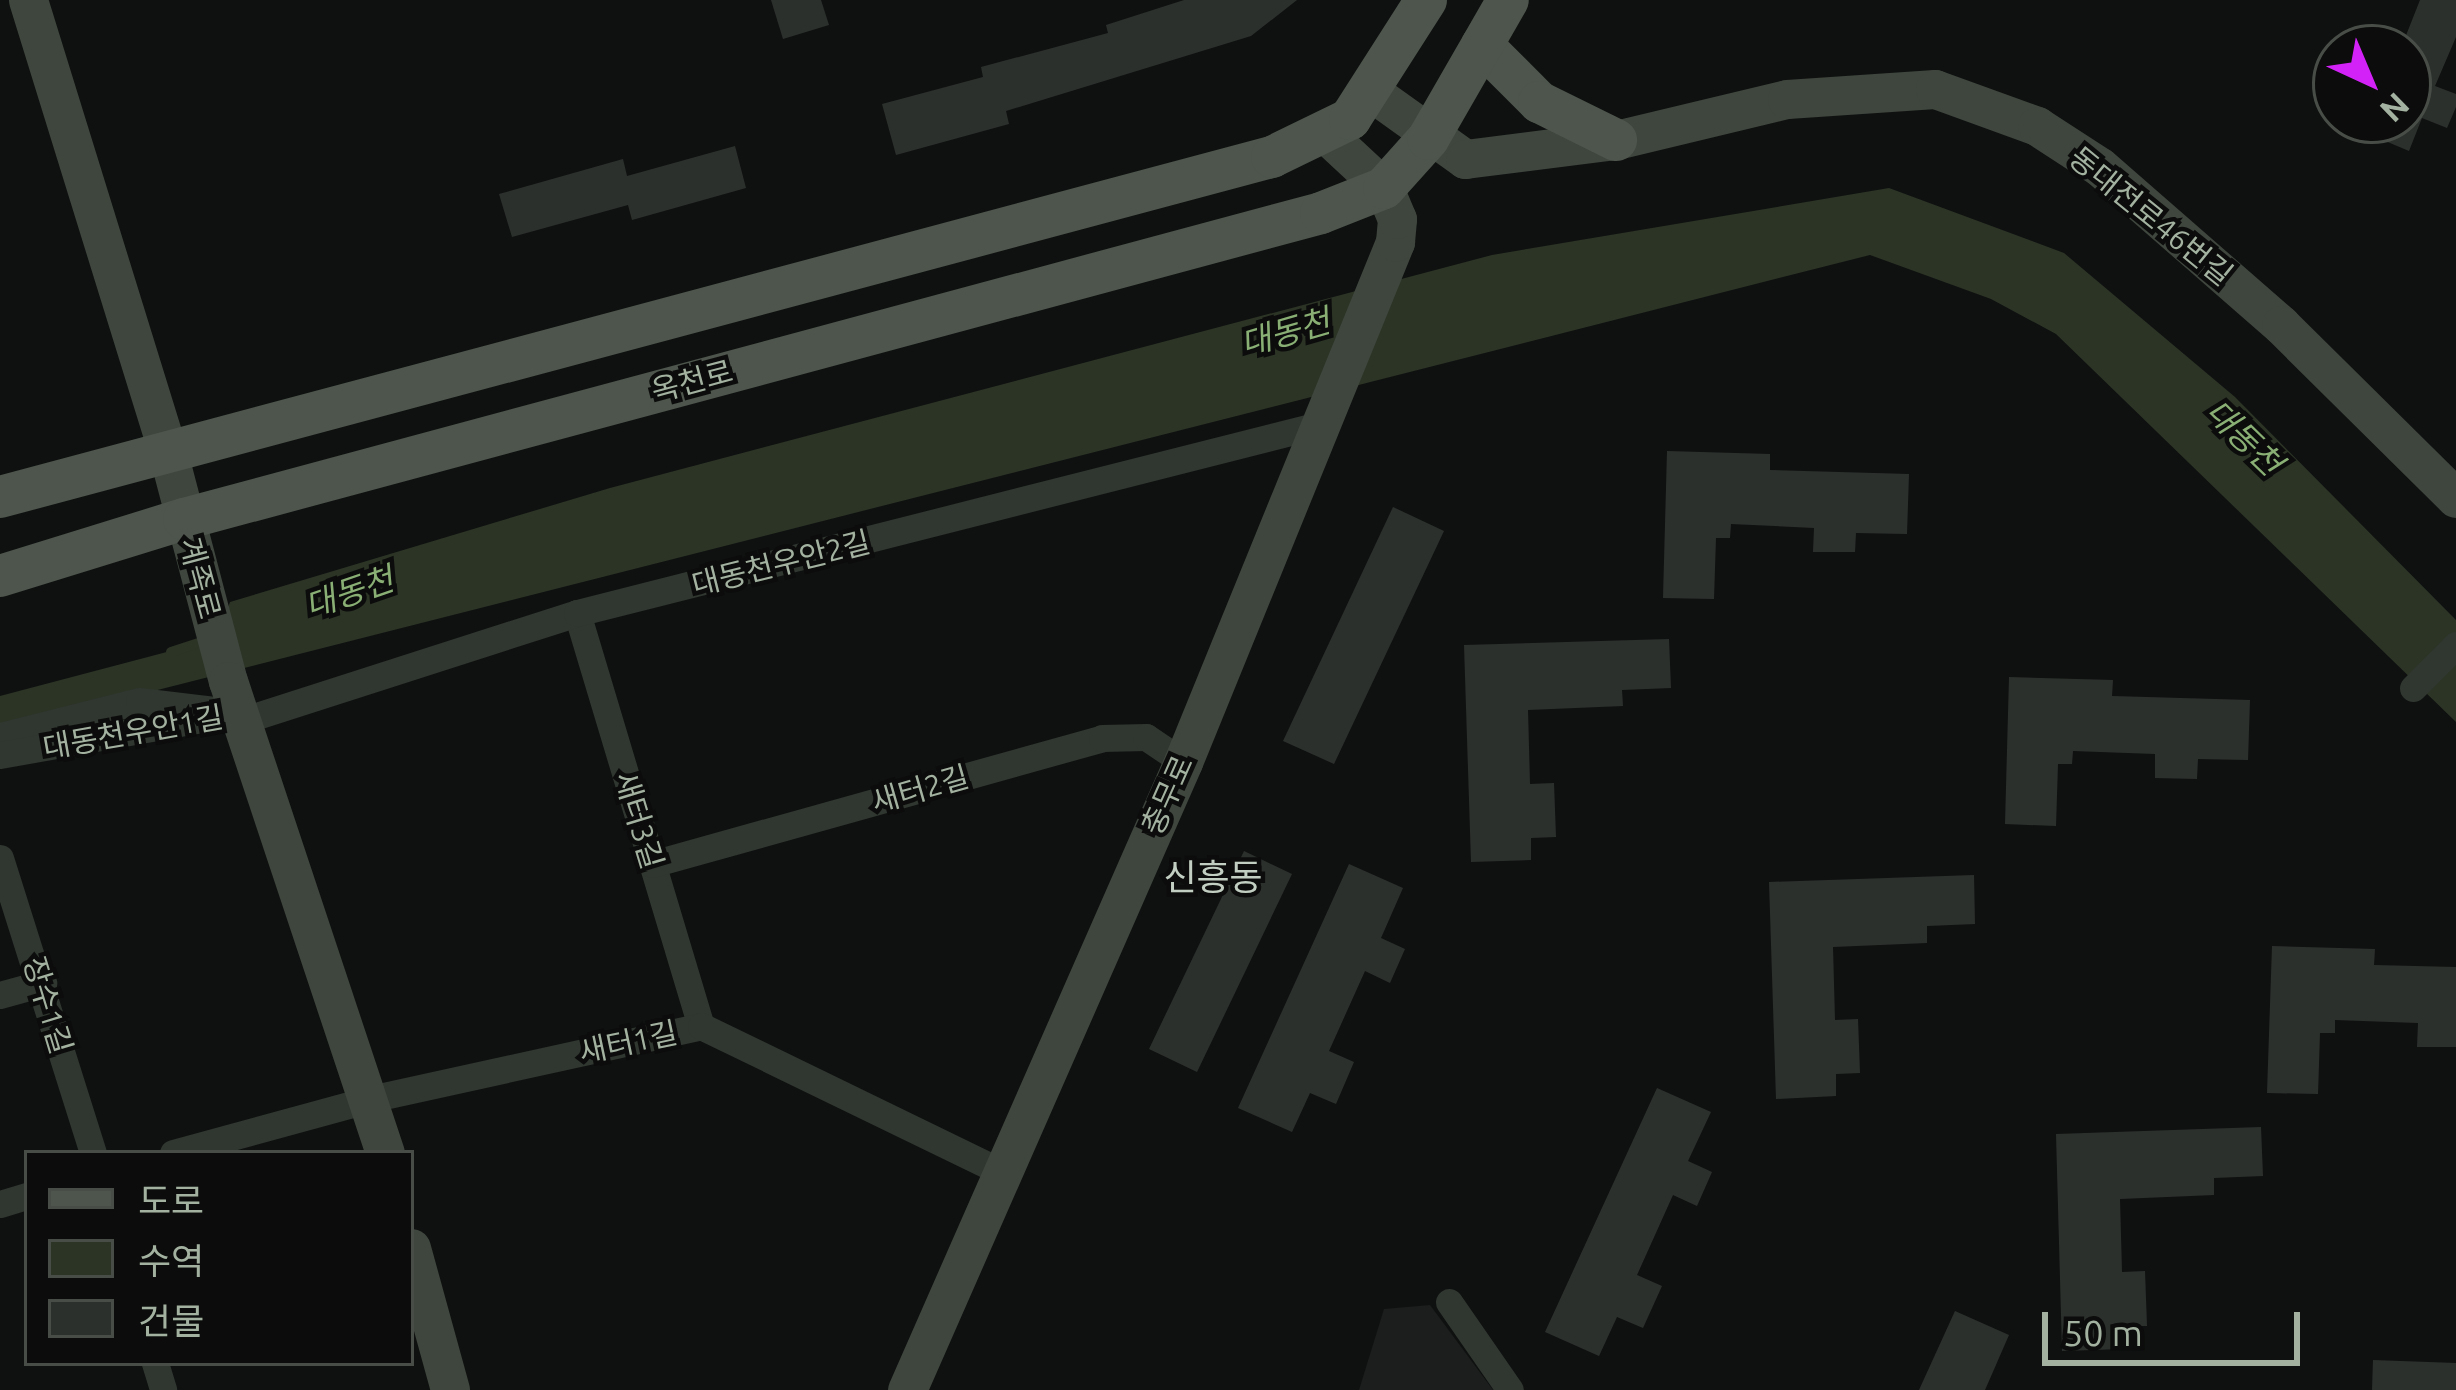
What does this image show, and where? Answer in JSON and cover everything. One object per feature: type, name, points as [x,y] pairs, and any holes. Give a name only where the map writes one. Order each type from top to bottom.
[{"type":"main road","name":"계족로","points":[[28,0],[167,449],[236,705],[384,1150]]},
{"type":"main road","points":[[0,497],[1328,136],[1370,91],[1426,0]]},
{"type":"main road","points":[[1328,136],[1384,188],[1428,140],[1508,0]]},
{"type":"main road","points":[[1482,45],[1539,102],[1616,140]]},
{"type":"main road","name":"동대전로46번길","points":[[1370,91],[1428,140],[1465,159],[1498,160],[1616,140],[1787,99],[1935,89],[2037,127],[2100,167],[2281,325],[2456,498]]},
{"type":"main road","name":"충무로","points":[[907,1390],[1326,423],[1388,261],[1396,219],[1384,188]]},
{"type":"main road","name":"옥천로","points":[[0,576],[184,519],[1321,213],[1384,188]]},
{"type":"main road","points":[[414,1259],[450,1390]]},
{"type":"street","name":"대동천우안2길","points":[[236,705],[577,613],[1326,423]]},
{"type":"street","name":"새터3길","points":[[577,613],[701,1026]]},
{"type":"street","points":[[2414,688],[2456,645]]},
{"type":"street","name":"대동천우안1길","points":[[0,736],[139,701],[236,705]]},
{"type":"street","name":"대동천우안1길","points":[[0,755],[236,705]]},
{"type":"street","name":"새터2길","points":[[652,864],[1102,738],[1146,737],[1183,762]]},
{"type":"street","name":"장수1길","points":[[0,858],[92,1150]]},
{"type":"street","points":[[0,995],[43,983]]},
{"type":"street","name":"새터1길","points":[[184,1150],[370,1099],[701,1026],[1002,1172]]},
{"type":"street","points":[[1448,1302],[1510,1390]]},
{"type":"shaded area","points":[[1430,1305],[1493,1390],[1359,1390],[1384,1309]]},
{"type":"water","points":[[1889,188],[2064,253],[2235,397],[2456,620],[2456,722],[2056,334],[1991,299],[1870,255],[0,730],[0,696],[216,639],[230,602],[610,488],[1492,255]]},
{"type":"building","points":[[771,0],[821,0],[829,25],[783,39]]},
{"type":"building","points":[[1184,0],[1297,0],[1251,36],[1006,111],[1009,124],[896,155],[882,104],[983,77],[981,67],[1108,33],[1106,25]]},
{"type":"building","points":[[2420,0],[2456,0],[2456,37],[2435,86],[2456,94],[2447,128],[2432,122],[2432,24],[2410,24]]},
{"type":"building","points":[[735,146],[746,188],[632,220],[628,205],[512,237],[499,194],[623,159],[627,176]]},
{"type":"building","points":[[1667,451],[1770,454],[1770,470],[1909,474],[1907,534],[1856,533],[1855,552],[1813,552],[1814,528],[1731,524],[1730,538],[1716,538],[1714,599],[1663,598]]},
{"type":"building","points":[[1393,507],[1444,531],[1334,764],[1283,741]]},
{"type":"building","points":[[1669,639],[1671,688],[1622,690],[1623,706],[1528,710],[1530,784],[1554,783],[1556,837],[1531,838],[1531,860],[1471,862],[1464,645]]},
{"type":"building","points":[[2009,677],[2113,680],[2112,696],[2250,700],[2248,760],[2198,759],[2197,779],[2155,778],[2155,754],[2073,751],[2072,764],[2058,764],[2056,826],[2005,824]]},
{"type":"building","points":[[1244,851],[1292,874],[1197,1072],[1149,1049]]},
{"type":"building","points":[[1349,864],[1403,888],[1381,938],[1405,949],[1390,983],[1365,971],[1329,1051],[1354,1062],[1336,1104],[1310,1093],[1292,1132],[1238,1108]]},
{"type":"building","points":[[1974,875],[1975,924],[1927,926],[1927,943],[1833,947],[1835,1020],[1858,1019],[1860,1073],[1836,1074],[1836,1096],[1776,1099],[1769,882]]},
{"type":"building","points":[[2272,946],[2375,949],[2374,965],[2456,967],[2456,1047],[2417,1047],[2418,1023],[2335,1020],[2335,1033],[2320,1033],[2318,1094],[2267,1093]]},
{"type":"building","points":[[1657,1088],[1711,1112],[1688,1161],[1712,1172],[1697,1206],[1673,1195],[1637,1275],[1662,1286],[1643,1328],[1617,1317],[1599,1356],[1545,1332]]},
{"type":"building","points":[[2261,1127],[2263,1176],[2214,1178],[2214,1195],[2120,1199],[2122,1272],[2145,1271],[2147,1326],[2122,1326],[2123,1349],[2062,1351],[2056,1134]]},
{"type":"building","points":[[1955,1311],[2009,1335],[1985,1390],[1919,1390]]},
{"type":"building","points":[[2373,1360],[2456,1363],[2456,1390],[2372,1390]]},
{"type":"waterway","name":"대동천","points":[[171,652],[211,639]]},
{"type":"district","name":"신흥동","points":[[1213,877]]}]
